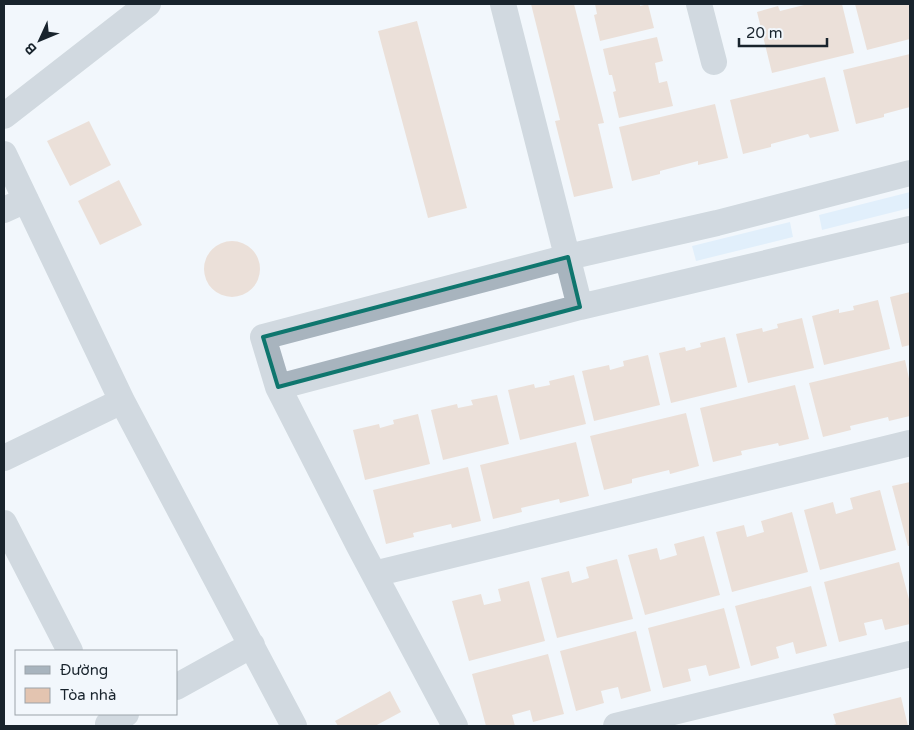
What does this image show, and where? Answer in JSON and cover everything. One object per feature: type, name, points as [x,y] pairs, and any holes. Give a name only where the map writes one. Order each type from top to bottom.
[{"type":"street","points":[[4,116],[148,4]]},
{"type":"street","points":[[503,4],[580,307]]},
{"type":"street","points":[[699,4],[714,62]]},
{"type":"street","points":[[4,154],[15,205],[122,401],[294,726]]},
{"type":"street","points":[[455,726],[278,387],[263,337],[568,258],[717,223],[910,173]]},
{"type":"street","points":[[278,387],[580,307],[910,229]]},
{"type":"street","points":[[4,458],[122,401]]},
{"type":"street","points":[[374,574],[910,443]]},
{"type":"street","points":[[4,523],[69,650]]},
{"type":"street","points":[[178,686],[252,645]]},
{"type":"street","points":[[616,726],[910,654]]},
{"type":"highlighted area","points":[[568,257],[580,307],[278,387],[263,337]]},
{"type":"shaded area","points":[[910,192],[910,208],[822,230],[819,215]]},
{"type":"shaded area","points":[[790,222],[793,237],[696,261],[692,246]]},
{"type":"building","points":[[531,4],[574,4],[604,123],[598,124],[613,188],[574,197],[555,121],[560,120]]},
{"type":"building","points":[[595,4],[640,4],[640,6],[648,4],[654,28],[600,41],[594,15],[597,14]]},
{"type":"building","points":[[808,4],[842,4],[854,53],[772,73],[757,12],[778,6],[780,11]]},
{"type":"building","points":[[855,4],[910,4],[910,39],[867,50]]},
{"type":"building","points":[[417,21],[467,208],[428,218],[378,31]]},
{"type":"building","points":[[657,37],[663,61],[655,63],[659,83],[667,81],[673,106],[619,118],[613,92],[616,91],[612,75],[609,75],[603,49]]},
{"type":"building","points":[[910,54],[910,107],[884,114],[884,117],[856,124],[843,70]]},
{"type":"building","points":[[825,77],[839,131],[810,138],[808,134],[771,144],[771,147],[743,154],[730,100]]},
{"type":"building","points":[[715,104],[728,158],[698,165],[698,161],[632,181],[619,127]]},
{"type":"building","points":[[89,121],[111,165],[70,186],[47,141]]},
{"type":"building","points":[[119,180],[142,225],[100,245],[78,201]]},
{"type":"building","points":[[232,241],[243,243],[252,249],[258,258],[260,269],[258,280],[252,289],[243,295],[232,297],[221,295],[212,289],[206,280],[204,269],[206,258],[212,249],[221,243]]},
{"type":"building","points":[[910,292],[910,345],[902,347],[890,297]]},
{"type":"building","points":[[878,300],[890,349],[824,365],[812,316],[839,309],[839,313],[854,310],[853,306]]},
{"type":"building","points":[[802,318],[814,368],[748,383],[736,334],[762,328],[763,332],[778,328],[777,324]]},
{"type":"building","points":[[725,337],[737,387],[671,403],[659,353],[685,347],[686,351],[701,347],[700,343]]},
{"type":"building","points":[[648,355],[660,405],[594,421],[582,371],[609,365],[610,370],[624,366],[623,361]]},
{"type":"building","points":[[905,360],[910,383],[910,416],[889,421],[888,417],[850,426],[851,430],[823,437],[809,383]]},
{"type":"building","points":[[574,375],[586,424],[520,440],[508,390],[534,384],[535,388],[550,385],[549,381]]},
{"type":"building","points":[[795,385],[809,439],[779,446],[778,443],[741,451],[742,455],[713,462],[700,408]]},
{"type":"building","points":[[497,395],[509,444],[443,460],[431,410],[457,404],[458,408],[473,405],[471,400]]},
{"type":"building","points":[[686,413],[699,466],[670,474],[669,470],[632,479],[632,483],[604,490],[590,436]]},
{"type":"building","points":[[418,414],[430,464],[365,480],[353,430],[379,424],[380,428],[394,424],[393,420]]},
{"type":"building","points":[[576,442],[589,496],[560,503],[559,499],[521,508],[522,512],[493,519],[480,465]]},
{"type":"building","points":[[468,467],[481,521],[452,528],[451,524],[413,533],[414,537],[386,544],[373,490]]},
{"type":"building","points":[[910,482],[910,546],[908,546],[892,486]]},
{"type":"building","points":[[880,490],[896,550],[820,570],[804,510],[833,502],[836,514],[853,509],[850,498]]},
{"type":"building","points":[[792,512],[808,572],[732,592],[716,532],[744,525],[747,537],[764,532],[761,521]]},
{"type":"building","points":[[704,536],[720,595],[645,615],[628,555],[657,548],[660,560],[677,555],[674,544]]},
{"type":"building","points":[[617,559],[633,619],[557,638],[541,578],[569,571],[572,583],[589,578],[586,567]]},
{"type":"building","points":[[899,562],[910,603],[910,624],[885,630],[882,619],[864,623],[867,635],[839,642],[824,582]]},
{"type":"building","points":[[529,581],[545,641],[469,661],[452,601],[481,594],[484,605],[501,601],[498,589]]},
{"type":"building","points":[[811,586],[827,646],[796,654],[793,642],[776,647],[779,658],[751,666],[735,606]]},
{"type":"building","points":[[724,608],[740,668],[709,676],[706,665],[688,669],[691,681],[663,688],[648,628]]},
{"type":"building","points":[[636,631],[651,691],[621,699],[618,687],[601,691],[604,703],[576,711],[560,651]]},
{"type":"building","points":[[548,654],[564,714],[533,722],[530,710],[512,715],[515,726],[486,726],[472,674]]},
{"type":"building","points":[[390,691],[401,712],[375,726],[338,726],[335,721]]},
{"type":"building","points":[[901,697],[908,726],[831,726],[836,724],[833,714]]}]
